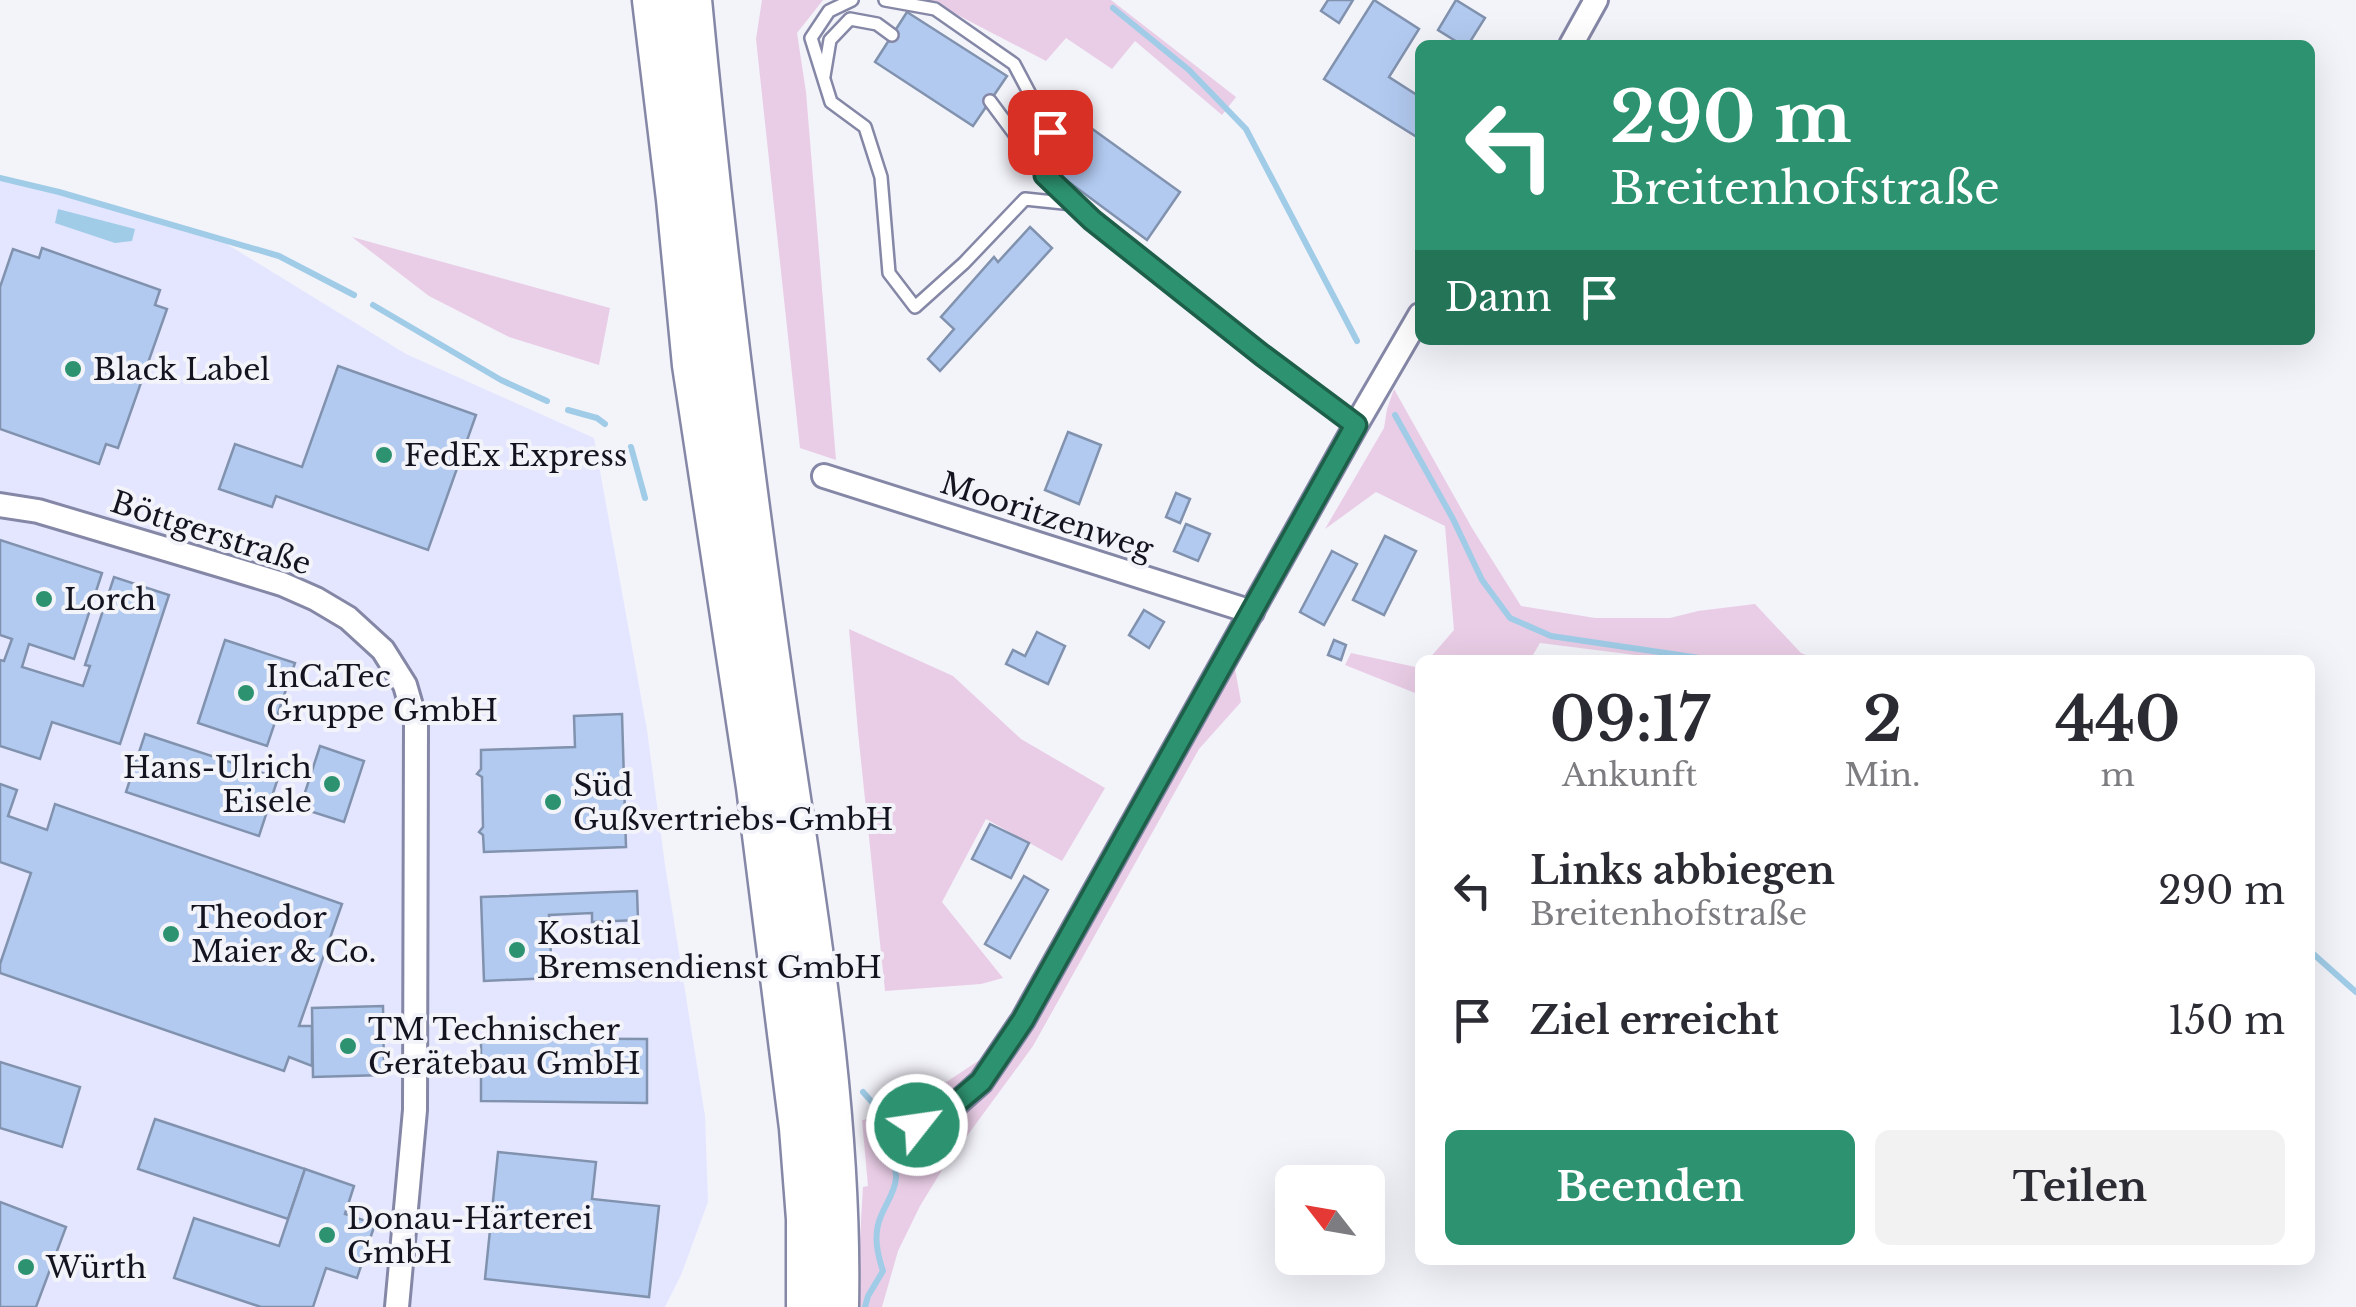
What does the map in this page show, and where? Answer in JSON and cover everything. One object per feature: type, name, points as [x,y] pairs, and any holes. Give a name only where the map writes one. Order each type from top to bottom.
[{"type":"highway","points":[[653,0],[692,366],[757,787],[800,1128],[808,1220],[807,1307]]},
{"type":"highway","points":[[691,0],[753,548],[824,1042],[834,1148],[838,1307]]},
{"type":"highway","points":[[697,63],[711,0]]},
{"type":"street","points":[[1574,40],[1596,0]]},
{"type":"street","points":[[917,1125],[955,1104],[981,1082],[1013,1036],[1415,324]]},
{"type":"street","name":"Mooritzenweg","points":[[824,476],[1252,612]]},
{"type":"street","name":"Böttgerstraße","points":[[0,505],[38,511],[149,544],[282,584],[316,599],[348,618],[383,650],[405,685],[416,723],[415,1102],[397,1307]]},
{"type":"lane","points":[[852,0],[829,11],[810,38],[831,102],[865,127],[881,177],[888,273],[915,307],[1025,199],[1073,204]]},
{"type":"lane","points":[[885,0],[935,9],[1014,64],[1050,132],[1045,175]]},
{"type":"lane","points":[[823,82],[830,40],[850,19],[877,24],[892,34]]},
{"type":"lane","points":[[990,101],[1045,175],[1073,204],[1356,425]]},
{"type":"shaded area","points":[[762,0],[823,0],[797,33],[806,92],[836,460],[800,448],[756,39]]},
{"type":"shaded area","points":[[929,0],[1111,0],[1236,97],[1222,115],[1135,41],[1112,69],[1066,38],[1046,61]]},
{"type":"shaded area","points":[[0,180],[207,232],[406,354],[594,438],[647,730],[705,1116],[708,1202],[665,1307],[0,1307]]},
{"type":"shaded area","points":[[58,209],[135,229],[132,241],[115,243],[55,223]]},
{"type":"shaded area","points":[[352,237],[610,308],[599,365],[509,337],[429,296]]},
{"type":"shaded area","points":[[1394,389],[1521,606],[1595,618],[1670,618],[1755,604],[1806,655],[1635,655],[1540,643],[1533,655],[1432,655],[1454,630],[1445,526],[1376,492],[1325,529],[1384,428]]},
{"type":"shaded area","points":[[849,629],[953,676],[1021,739],[1105,788],[1062,861],[986,819],[942,902],[1003,978],[981,984],[885,991]]},
{"type":"shaded area","points":[[1351,653],[1415,667],[1415,693],[1345,665]]},
{"type":"shaded area","points":[[1234,663],[1241,702],[1199,749],[1033,1046],[920,1206],[898,1251],[882,1307],[856,1307],[863,1187],[868,1186],[862,1120],[880,1117],[886,1109],[909,1149],[947,1128],[989,1090],[1024,1040]]},
{"type":"shaded area","points":[[978,1061],[980,1065],[965,1081],[943,1096],[923,1100],[911,1099],[908,1094],[948,1081]]},
{"type":"building","points":[[1328,0],[1353,0],[1339,23],[1321,11]]},
{"type":"building","points":[[1374,0],[1419,29],[1389,77],[1415,94],[1415,136],[1324,79]]},
{"type":"building","points":[[1456,0],[1485,18],[1471,40],[1454,40],[1438,30]]},
{"type":"building","points":[[907,12],[1007,76],[973,126],[875,62]]},
{"type":"building","points":[[1091,128],[1180,192],[1147,240],[1058,174]]},
{"type":"building","points":[[1030,227],[1052,248],[940,371],[928,359],[954,329],[941,317],[994,257],[998,262]]},
{"type":"building","name":"Black Label","points":[[42,248],[160,290],[155,305],[167,309],[118,448],[106,444],[99,464],[0,429],[0,287],[13,249],[39,258]]},
{"type":"building","name":"FedEx Express","points":[[338,366],[476,415],[428,550],[276,496],[272,507],[219,489],[235,444],[302,467]]},
{"type":"building","points":[[1068,432],[1101,445],[1079,504],[1045,490]]},
{"type":"building","points":[[1176,493],[1190,499],[1180,523],[1166,517]]},
{"type":"building","points":[[1186,524],[1210,534],[1198,561],[1174,551]]},
{"type":"building","points":[[1385,536],[1416,551],[1384,615],[1353,600]]},
{"type":"building","points":[[0,540],[102,573],[74,659],[29,644],[22,667],[83,686],[90,666],[85,665],[114,577],[169,595],[120,744],[52,722],[40,759],[0,746],[0,660],[4,661],[12,639],[0,635]]},
{"type":"building","points":[[1332,551],[1357,564],[1324,625],[1300,612]]},
{"type":"building","points":[[1144,610],[1164,622],[1149,648],[1129,635]]},
{"type":"building","points":[[1037,632],[1065,646],[1048,684],[1006,664],[1013,650],[1025,656]]},
{"type":"building","name":"InCaTec Gruppe GmbH","points":[[225,640],[295,663],[267,746],[198,723]]},
{"type":"building","points":[[1334,640],[1346,645],[1341,660],[1328,655]]},
{"type":"building","name":"Süd Gußvertriebs-GmbH","points":[[622,714],[626,847],[484,852],[483,835],[479,832],[483,827],[482,777],[477,774],[481,769],[481,750],[575,747],[574,716]]},
{"type":"building","points":[[145,734],[278,778],[259,836],[126,792]]},
{"type":"building","name":"Hans-Ulrich Eisele","points":[[320,746],[364,761],[344,822],[300,808]]},
{"type":"building","name":"Theodor Maier & Co.","points":[[0,784],[17,790],[8,816],[47,830],[55,804],[342,904],[299,1026],[312,1026],[312,1066],[289,1057],[284,1071],[0,973],[31,873],[0,862]]},
{"type":"building","points":[[990,824],[1029,843],[1011,878],[972,859]]},
{"type":"building","points":[[1024,876],[1048,890],[1010,958],[985,944]]},
{"type":"building","name":"Kostial Bremsendienst GmbH","points":[[637,891],[638,920],[592,922],[592,913],[549,915],[552,978],[484,981],[481,897]]},
{"type":"building","name":"TM Technischer Gerätebau GmbH","points":[[383,1006],[384,1075],[313,1077],[312,1008]]},
{"type":"building","points":[[481,1038],[647,1039],[647,1103],[481,1101]]},
{"type":"building","points":[[0,1062],[80,1087],[62,1147],[0,1128]]},
{"type":"building","points":[[155,1119],[305,1169],[288,1219],[138,1169]]},
{"type":"building","points":[[498,1152],[596,1162],[592,1199],[659,1206],[649,1297],[485,1279]]},
{"type":"building","name":"Donau-Härterei GmbH","points":[[305,1169],[354,1186],[345,1214],[375,1224],[357,1278],[326,1268],[313,1307],[261,1307],[174,1278],[194,1218],[279,1246]]},
{"type":"building","name":"Würth","points":[[0,1202],[66,1227],[36,1307],[0,1307]]},
{"type":"waterway","points":[[1113,8],[1189,70],[1246,129],[1357,341]]},
{"type":"waterway","points":[[0,178],[279,256],[354,295]]},
{"type":"waterway","points":[[373,305],[501,380],[547,401]]},
{"type":"waterway","points":[[568,410],[605,424]]},
{"type":"waterway","points":[[1395,415],[1482,580],[1510,618],[1551,636],[1679,655]]},
{"type":"waterway","points":[[631,447],[645,498]]},
{"type":"waterway","points":[[2315,955],[2356,992]]},
{"type":"waterway","points":[[863,1092],[871,1101]]},
{"type":"waterway","points":[[865,1307],[883,1271],[877,1230],[896,1178],[881,1132]]},
{"type":"place","name":"Black Label","points":[[73,369]]},
{"type":"place","name":"FedEx Express","points":[[384,455]]},
{"type":"place","name":"Lorch","points":[[44,599]]},
{"type":"place","name":"InCaTec Gruppe GmbH","points":[[246,693]]},
{"type":"place","name":"Hans-Ulrich Eisele","points":[[332,784]]},
{"type":"place","name":"Süd Gußvertriebs-GmbH","points":[[553,802]]},
{"type":"place","name":"Theodor Maier & Co.","points":[[171,934]]},
{"type":"place","name":"Kostial Bremsendienst GmbH","points":[[517,950]]},
{"type":"place","name":"TM Technischer Gerätebau GmbH","points":[[348,1046]]},
{"type":"place","name":"Donau-Härterei GmbH","points":[[327,1235]]},
{"type":"place","name":"Würth","points":[[26,1267]]},
{"type":"route","points":[[917,1125],[955,1104],[981,1082],[1023,1020],[1356,425],[1073,204],[1045,175],[1050,132]]}]
